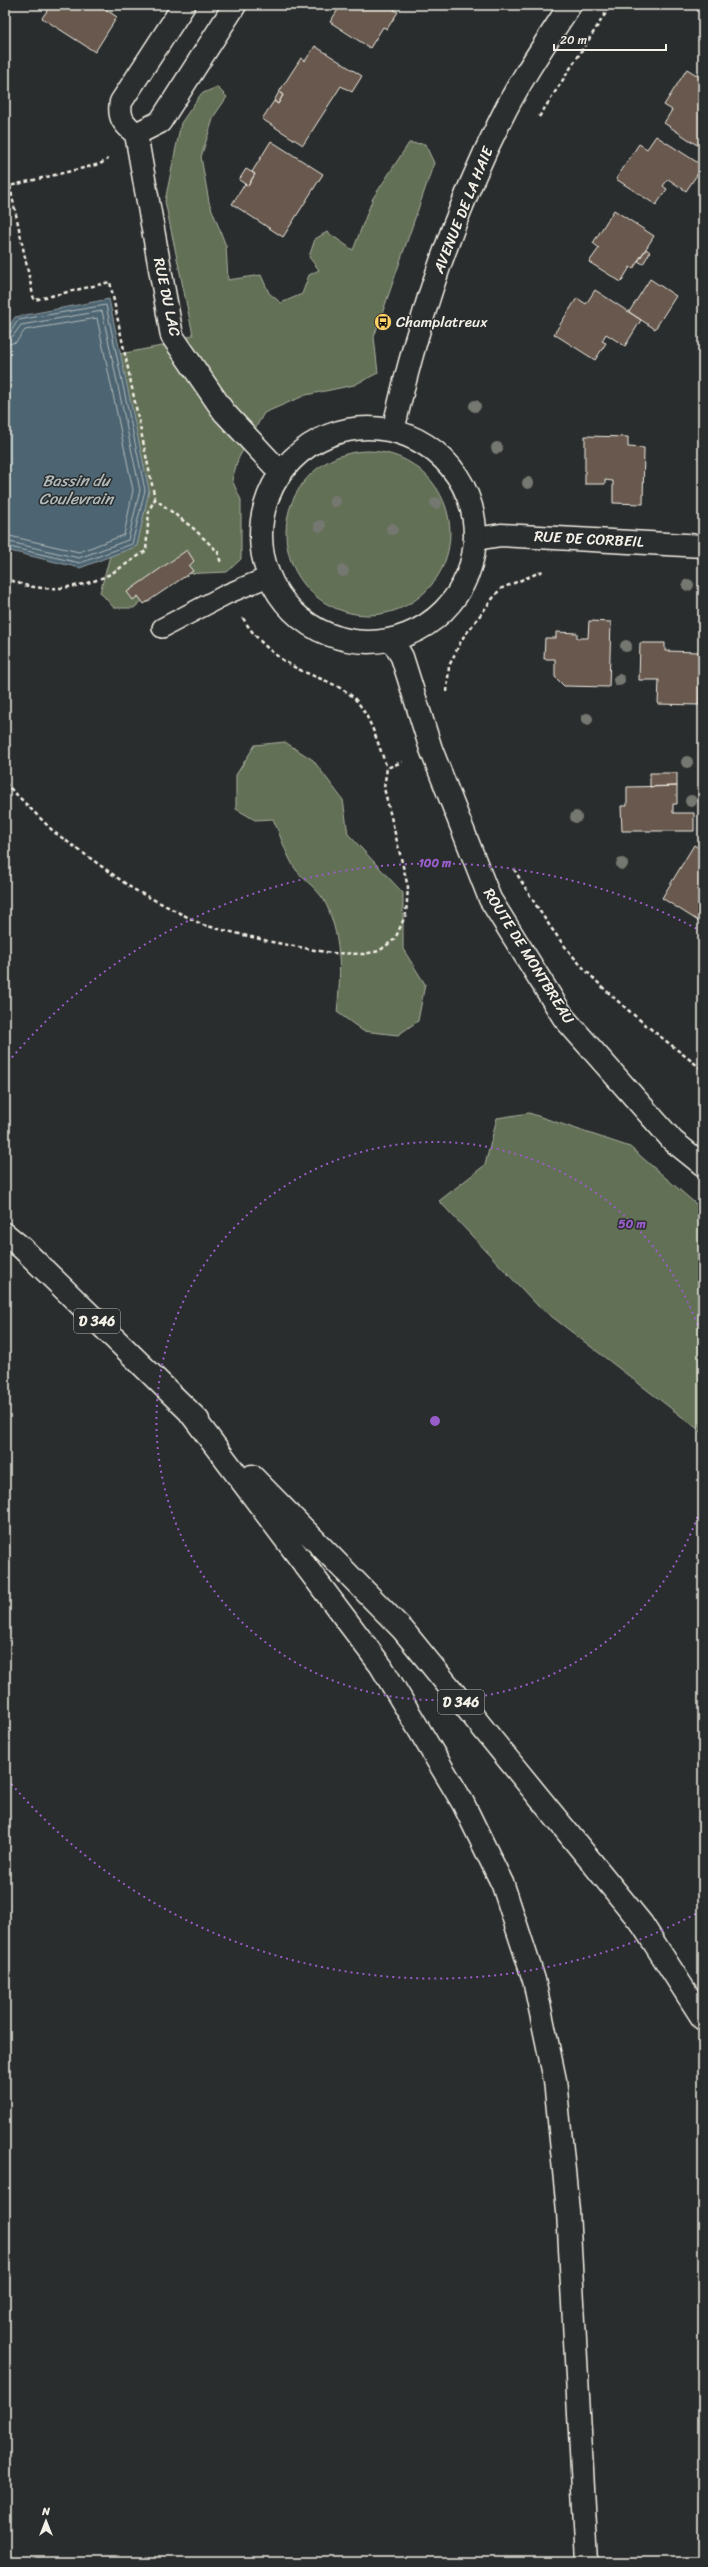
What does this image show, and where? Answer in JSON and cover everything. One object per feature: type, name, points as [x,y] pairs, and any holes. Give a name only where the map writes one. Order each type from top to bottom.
[{"type":"street","points":[[184,5],[121,102],[119,114],[125,125],[136,134],[160,122],[236,5]]},
{"type":"street","name":"AVENUE DE LA HAIE","points":[[393,431],[411,352],[451,232],[472,179],[503,115],[570,5]]},
{"type":"street","name":"RUE DU LAC","points":[[136,134],[172,336],[224,412],[280,472]]},
{"type":"street","points":[[368,428],[393,431],[420,442],[444,459],[462,483],[473,510],[476,539],[469,574],[451,604],[424,627],[392,640],[362,643],[332,637],[312,627],[283,603],[268,577],[261,550],[261,523],[267,496],[280,472],[298,453],[319,440],[343,431],[368,428]]},
{"type":"street","name":"RUE DE CORBEIL","points":[[476,539],[502,535],[703,546]]},
{"type":"street","name":"ROUTE DE MONTBREAU","points":[[392,640],[402,657],[431,749],[490,899],[564,1018],[673,1141],[703,1165]]},
{"type":"street","name":"D 346","points":[[5,1234],[22,1248],[188,1410],[403,1630],[642,1924],[703,2019]]},
{"type":"street","points":[[188,1410],[381,1666],[463,1803],[503,1885],[534,1980],[555,2080],[568,2211],[587,2562]]},
{"type":"lane","points":[[162,628],[227,594],[268,577]]},
{"type":"path","points":[[538,119],[611,5]]},
{"type":"path","points":[[5,187],[100,164],[114,155]]},
{"type":"path","points":[[5,576],[12,581],[54,590],[104,577],[146,551],[149,510],[155,499],[110,282],[34,300],[10,186]]},
{"type":"path","points":[[5,783],[54,832],[133,889],[203,925],[272,942],[331,953],[364,954],[379,951],[395,939],[406,914],[408,887],[384,788],[387,768],[373,733],[355,700],[339,687],[295,667],[274,654],[250,630],[227,594],[218,552],[193,528],[155,499]]},
{"type":"path","points":[[447,694],[449,666],[462,640],[500,589],[545,569]]},
{"type":"path","points":[[387,768],[431,749]]},
{"type":"path","points":[[511,865],[537,908],[578,962],[632,1014],[703,1070]]},
{"type":"green space","points":[[217,87],[227,97],[214,116],[201,157],[209,202],[226,246],[228,280],[261,275],[269,293],[281,303],[302,294],[309,275],[319,270],[309,257],[315,239],[327,232],[353,250],[373,198],[409,143],[425,144],[434,163],[374,337],[378,373],[354,385],[306,395],[264,413],[238,459],[232,480],[241,500],[241,559],[227,572],[181,574],[152,592],[134,608],[114,608],[100,592],[110,556],[137,546],[149,490],[120,354],[167,345],[193,335],[165,201],[181,123],[201,94]]},
{"type":"green space","points":[[368,451],[392,455],[407,461],[426,475],[440,494],[446,509],[450,533],[446,557],[440,572],[426,591],[407,605],[392,611],[368,615],[344,611],[329,605],[310,591],[296,572],[290,557],[286,533],[290,509],[296,494],[310,475],[329,461],[344,455]]},
{"type":"green space","points":[[285,742],[313,760],[343,800],[348,834],[403,893],[403,949],[425,984],[418,1021],[398,1035],[363,1031],[337,1012],[340,971],[338,945],[332,919],[327,906],[316,890],[294,867],[273,819],[255,820],[236,809],[236,775],[255,745]]},
{"type":"green space","points":[[529,1113],[630,1147],[703,1210],[703,1433],[538,1306],[439,1201],[485,1165],[497,1118]]},
{"type":"water","name":"Bassin du Coulevrain","points":[[109,299],[149,490],[137,546],[80,568],[6,550],[5,333],[15,317]]},
{"type":"building","points":[[51,5],[99,5],[117,17],[95,52],[42,18]]},
{"type":"building","points":[[341,5],[397,5],[394,10],[398,12],[387,29],[383,27],[370,48],[330,22]]},
{"type":"building","points":[[315,46],[362,76],[352,92],[341,86],[303,145],[262,119],[274,101],[278,104],[283,95],[279,92],[301,58],[305,61]]},
{"type":"building","points":[[687,69],[703,79],[703,149],[664,123],[672,110],[664,105]]},
{"type":"building","points":[[279,92],[283,95],[278,104],[274,101]]},
{"type":"building","points":[[656,136],[703,166],[686,191],[668,179],[663,186],[667,189],[656,205],[616,179],[639,144],[647,149]]},
{"type":"building","points":[[271,141],[323,174],[283,237],[232,204],[245,184],[248,186],[255,174],[252,172]]},
{"type":"building","points":[[246,169],[255,174],[248,186],[239,180]]},
{"type":"building","points":[[614,210],[654,236],[633,269],[630,267],[621,282],[589,262],[599,248],[593,243]]},
{"type":"building","points":[[646,249],[650,252],[643,264],[638,261]]},
{"type":"building","points":[[650,279],[676,296],[655,329],[629,312]]},
{"type":"building","points":[[595,290],[641,320],[625,346],[606,334],[602,341],[606,343],[595,360],[554,334],[577,298],[586,304]]},
{"type":"building","points":[[585,436],[628,437],[628,447],[644,448],[643,504],[613,503],[613,481],[605,480],[605,484],[585,484]]},
{"type":"building","points":[[187,550],[194,561],[189,566],[193,571],[144,604],[138,596],[133,600],[127,592]]},
{"type":"building","points":[[589,621],[611,622],[609,687],[564,686],[555,677],[555,659],[544,659],[545,638],[556,638],[556,632],[577,633],[577,638],[588,638]]},
{"type":"building","points":[[640,643],[665,643],[665,651],[700,652],[699,705],[658,704],[659,680],[639,680]]},
{"type":"building","points":[[650,773],[677,773],[677,786],[650,787]]},
{"type":"building","points":[[677,786],[677,804],[673,804],[673,813],[694,813],[694,831],[622,831],[621,806],[627,806],[627,787]]},
{"type":"building","points":[[694,845],[703,851],[703,924],[662,898]]},
{"type":"place","name":"Champlatreux","points":[[383,322]]}]
